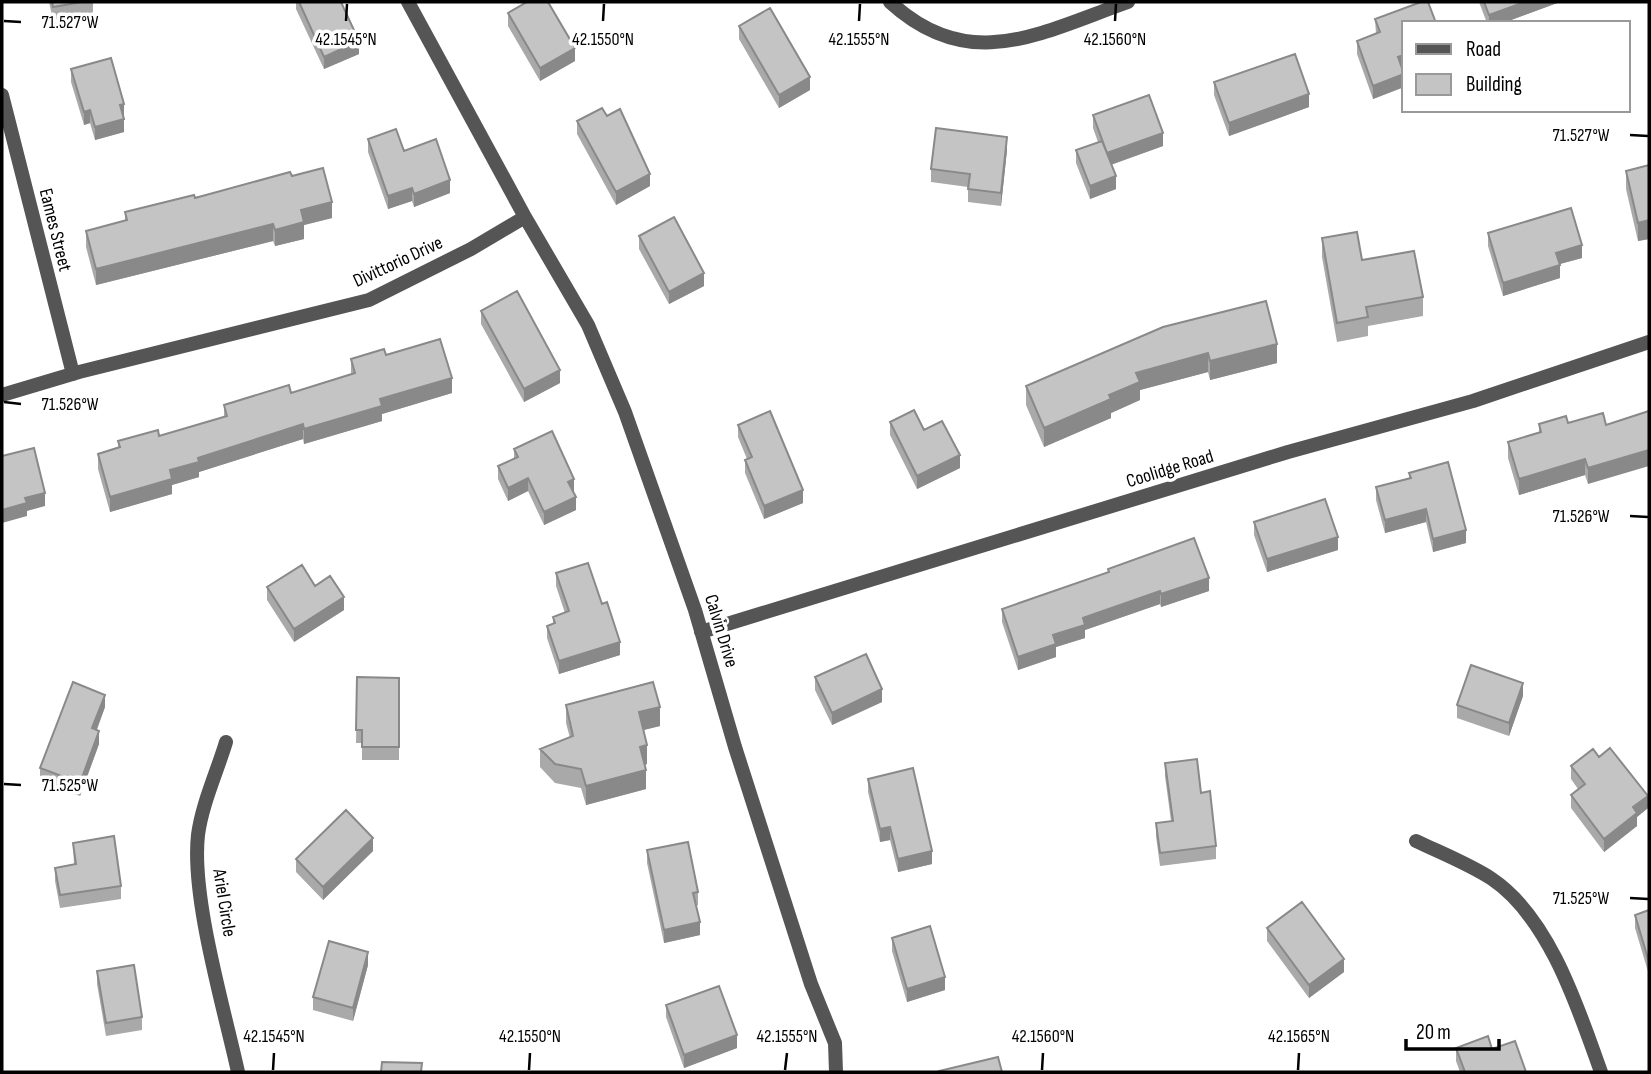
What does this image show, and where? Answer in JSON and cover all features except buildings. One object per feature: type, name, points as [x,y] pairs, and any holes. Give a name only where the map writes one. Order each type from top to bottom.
[{"type":"street","points":[[408,2],[525,217]]},
{"type":"street","points":[[890,2],[932,33],[954,41],[983,44],[1054,28],[1128,2]]},
{"type":"street","name":"Eames Street","points":[[2,95],[74,374]]},
{"type":"street","name":"Divittorio Drive","points":[[2,395],[369,299],[471,249],[525,217]]},
{"type":"street","name":"Calvin Drive","points":[[525,217],[588,325],[614,387],[701,632],[811,984],[835,1043],[836,1072]]},
{"type":"street","name":"Coolidge Road","points":[[701,632],[1289,452],[1473,401],[1649,342]]},
{"type":"street","name":"Ariel Circle","points":[[226,742],[198,831],[197,855],[205,917],[238,1072]]},
{"type":"street","points":[[1416,841],[1494,880],[1530,917],[1566,977],[1601,1072]]}]
